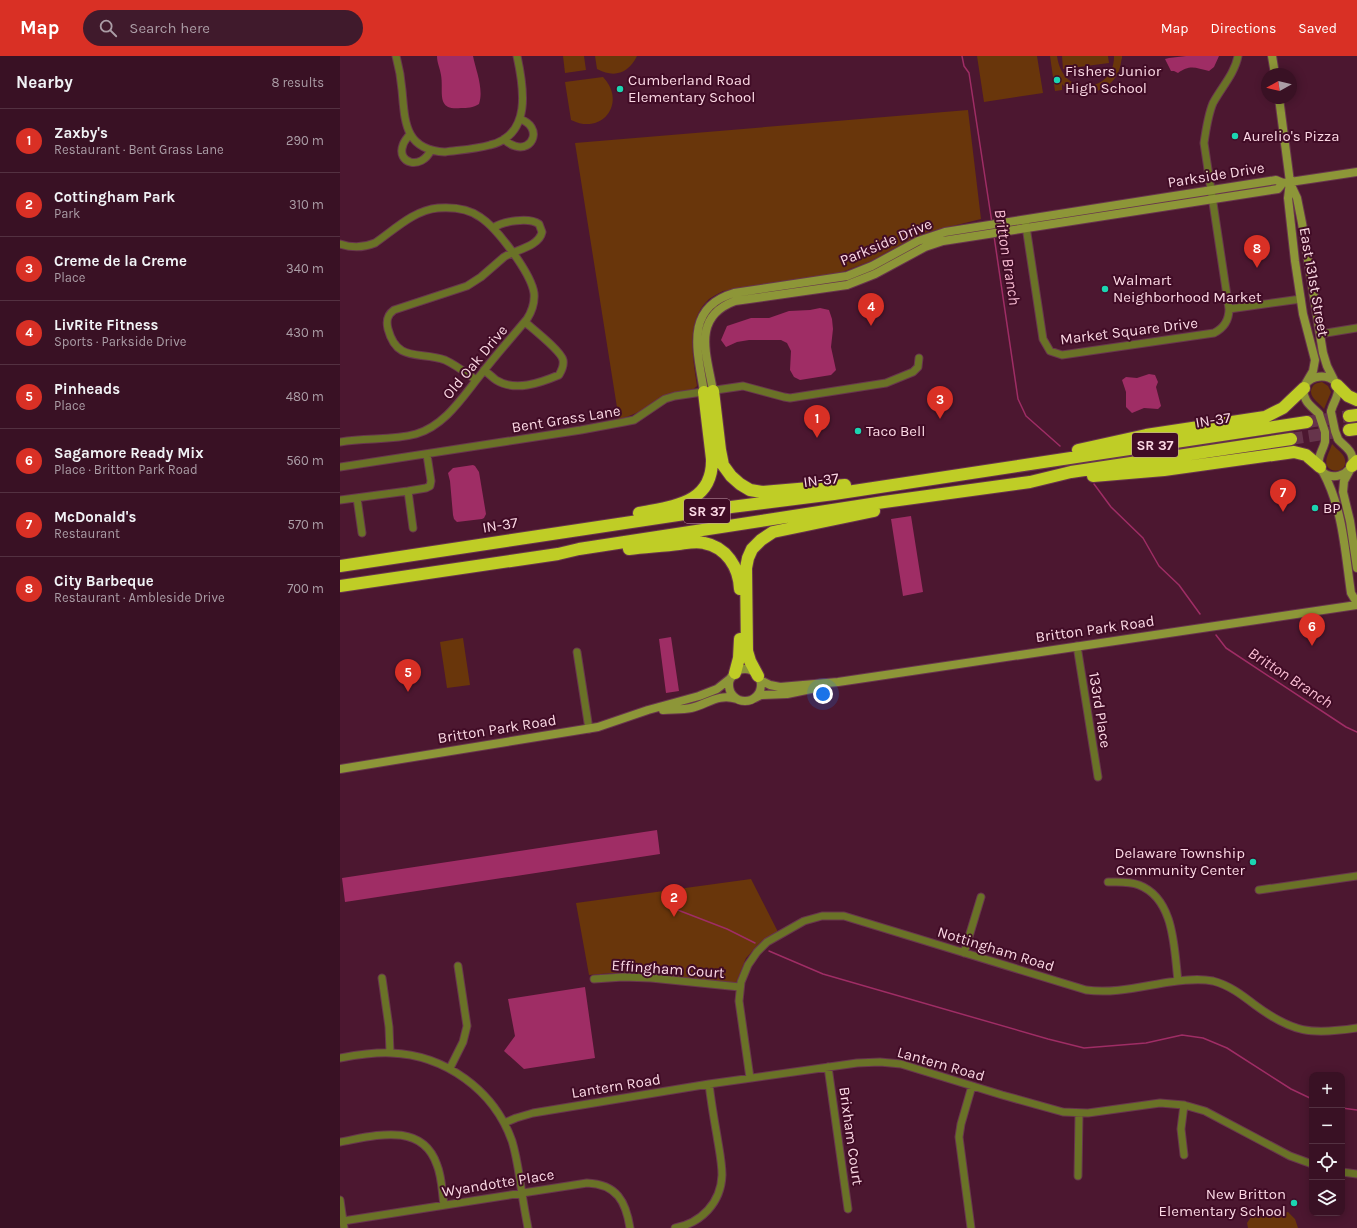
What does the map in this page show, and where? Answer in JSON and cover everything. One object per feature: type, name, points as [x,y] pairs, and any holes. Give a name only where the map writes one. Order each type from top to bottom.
[{"type":"highway","points":[[1336,384],[1348,396],[1357,400]]},
{"type":"highway","points":[[1004,468],[1034,459],[1146,435],[1265,416],[1283,408],[1305,386]]},
{"type":"highway","points":[[708,391],[722,460],[725,468],[733,479],[746,488],[762,492],[906,478],[930,480]]},
{"type":"highway","points":[[549,534],[573,526],[680,505],[695,497],[707,482],[712,463],[708,391]]},
{"type":"highway","name":"IN-37","points":[[340,566],[731,507],[930,480],[1307,422]]},
{"type":"highway","name":"IN-37","points":[[340,586],[558,554],[579,549],[884,502],[1030,482],[1071,472],[1291,439]]},
{"type":"highway","points":[[1030,482],[1158,471],[1294,452],[1306,455],[1321,469]]},
{"type":"highway","points":[[759,678],[750,661],[747,651],[746,568],[750,553],[761,540],[770,533],[780,529],[983,489]]},
{"type":"highway","points":[[558,554],[576,554],[699,542],[712,546],[721,551],[732,563],[740,585],[740,652],[734,675]]},
{"type":"street","points":[[396,56],[402,83],[405,122],[410,134],[421,145],[431,150],[445,152],[491,145],[504,139],[513,132],[520,119],[522,102],[517,56]]},
{"type":"street","points":[[1238,56],[1213,104],[1206,127],[1204,143],[1229,309],[1301,299]]},
{"type":"street","points":[[1272,56],[1274,68]]},
{"type":"street","name":"East 131st Street","points":[[1280,104],[1290,221],[1306,328],[1315,360],[1314,371],[1305,386]]},
{"type":"street","points":[[504,139],[512,145],[519,147],[527,145],[531,142],[534,133],[533,129],[529,123],[520,119]]},
{"type":"street","points":[[410,134],[404,141],[402,149],[403,156],[408,161],[415,163],[422,162],[431,150]]},
{"type":"street","name":"Parkside Drive","points":[[1025,224],[1212,190],[1276,180],[1286,182],[1357,172]]},
{"type":"street","name":"Parkside Drive","points":[[708,391],[705,338],[708,321],[713,314],[727,304],[735,301],[847,285],[875,274],[925,247],[984,230],[1278,189],[1286,182]]},
{"type":"street","name":"East 131st Street","points":[[1286,182],[1297,198],[1325,360],[1336,384]]},
{"type":"street","name":"Old Oak Drive","points":[[340,244],[355,247],[369,245],[375,243],[416,214],[438,208],[456,208],[479,216],[493,228],[518,260],[533,287],[534,294],[534,302],[531,312],[525,322],[453,409],[437,423],[427,429],[406,436],[340,442]]},
{"type":"street","points":[[476,380],[446,360],[412,355],[399,349],[394,344],[389,332],[387,325],[388,316],[394,310],[467,286],[481,277],[504,257],[521,250],[540,238],[542,232],[541,227],[536,222],[532,221],[504,222],[493,228]]},
{"type":"street","name":"Market Square Drive","points":[[1025,224],[1043,340],[1050,351],[1062,355],[1214,333],[1221,330],[1223,327],[1229,315],[1229,309]]},
{"type":"street","name":"Parkside Drive","points":[[708,391],[696,342],[698,328],[709,306],[724,296],[734,293],[847,276],[872,266],[909,245],[928,237],[945,232],[984,230]]},
{"type":"street","points":[[484,370],[496,380],[512,386],[530,384],[559,375],[563,363],[560,354],[525,322]]},
{"type":"street","points":[[1320,334],[1357,328]]},
{"type":"street","name":"Bent Grass Lane","points":[[340,468],[581,430],[634,420],[668,398],[708,391],[746,387],[777,396],[790,398],[886,383],[913,372],[918,366],[919,358]]},
{"type":"street","points":[[1357,568],[1352,529],[1343,492],[1344,481],[1353,466],[1353,459],[1351,453],[1338,439],[1335,431],[1331,412],[1337,397],[1336,384],[1328,378],[1321,377],[1312,379],[1305,386],[1306,401],[1319,414],[1325,432],[1325,441],[1319,457],[1321,469],[1329,483],[1337,505],[1351,593],[1357,604]]},
{"type":"street","points":[[340,500],[408,491],[430,486],[431,481],[427,455]]},
{"type":"street","points":[[1321,469],[1329,475],[1335,477],[1344,474],[1353,466]]},
{"type":"street","points":[[408,491],[413,528]]},
{"type":"street","points":[[356,498],[362,533]]},
{"type":"street","name":"Britton Park Road","points":[[759,678],[770,686],[838,682],[1357,604]]},
{"type":"street","name":"133rd Place","points":[[1077,646],[1098,777]]},
{"type":"street","points":[[577,652],[589,729]]},
{"type":"street","points":[[740,670],[750,670],[759,678],[759,691],[752,699],[743,701],[738,699],[731,692],[729,687],[734,675],[740,670]]},
{"type":"street","name":"Britton Park Road","points":[[340,768],[589,729],[713,691],[734,675]]},
{"type":"street","name":"Britton Park Road","points":[[752,699],[761,695],[787,694],[838,682]]},
{"type":"street","name":"Britton Park Road","points":[[656,709],[686,709],[722,697],[738,699]]},
{"type":"street","points":[[1259,890],[1357,876]]},
{"type":"street","points":[[1108,882],[1122,882],[1139,885],[1162,903],[1168,915],[1170,924],[1178,981]]},
{"type":"street","points":[[964,953],[981,897]]},
{"type":"street","name":"Nottingham Road","points":[[750,1078],[739,1001],[740,987],[748,965],[764,945],[776,937],[804,921],[822,916],[844,916],[1091,991],[1114,990],[1178,981],[1202,980],[1222,984],[1240,994],[1274,1019],[1299,1029],[1324,1032],[1357,1028]]},
{"type":"street","points":[[450,1068],[463,1042],[467,1026],[458,966]]},
{"type":"street","points":[[382,978],[389,1027],[390,1052]]},
{"type":"street","name":"Effingham Court","points":[[594,978],[651,978],[740,987]]},
{"type":"street","points":[[340,1058],[390,1052],[415,1056],[450,1068],[463,1076],[477,1088],[496,1110],[510,1136],[515,1152],[528,1228]]},
{"type":"street","name":"Lantern Road","points":[[504,1124],[516,1118],[533,1113],[708,1084],[864,1062],[887,1062],[902,1064],[1063,1112],[1079,1113],[1160,1103],[1184,1105],[1205,1111],[1290,1156],[1309,1163]]},
{"type":"street","name":"Brixham Court","points":[[828,1067],[848,1209]]},
{"type":"street","points":[[675,1228],[689,1224],[702,1216],[715,1202],[721,1183],[722,1168],[708,1084]]},
{"type":"street","points":[[971,1228],[959,1137],[961,1124],[972,1086]]},
{"type":"street","points":[[1184,1105],[1181,1129],[1184,1155]]},
{"type":"street","points":[[1078,1176],[1079,1113]]},
{"type":"street","points":[[340,1142],[392,1134],[406,1136],[417,1140],[431,1153],[437,1165],[444,1205]]},
{"type":"street","points":[[1345,1172],[1357,1174]]},
{"type":"street","name":"Wyandotte Place","points":[[344,1225],[444,1205],[587,1183],[602,1185],[610,1189],[621,1198],[626,1210],[630,1228]]},
{"type":"street","points":[[340,1200],[344,1225]]},
{"type":"shaded area","points":[[437,56],[473,56],[481,92],[479,104],[470,108],[453,108],[444,103],[442,99],[442,81]]},
{"type":"shaded area","points":[[563,56],[584,56],[586,70],[565,73]]},
{"type":"shaded area","points":[[595,56],[637,56],[629,67],[620,73],[615,74],[603,72],[597,69]]},
{"type":"shaded area","points":[[977,56],[1037,56],[1043,93],[984,102]]},
{"type":"shaded area","points":[[1050,56],[1057,56],[1061,70],[1069,80],[1078,85],[1088,86],[1098,83],[1106,77],[1112,68],[1114,56],[1122,56],[1122,58],[1115,79],[1100,90],[1081,93],[1068,89],[1062,84],[1062,90],[1055,91]]},
{"type":"shaded area","points":[[1062,56],[1108,56],[1109,63],[1063,69]]},
{"type":"shaded area","points":[[1186,56],[1219,56],[1214,67],[1209,71],[1197,68],[1186,68],[1178,73],[1171,71],[1165,59]]},
{"type":"shaded area","points":[[603,77],[610,87],[613,97],[612,106],[608,114],[602,120],[593,124],[583,124],[571,120],[565,82]]},
{"type":"shaded area","points":[[968,110],[981,219],[928,232],[911,239],[871,261],[837,274],[723,291],[709,299],[701,308],[696,318],[692,340],[697,386],[691,391],[619,420],[575,143]]},
{"type":"shaded area","points":[[820,308],[829,310],[832,319],[833,329],[831,347],[836,370],[831,375],[800,380],[794,377],[790,370],[791,351],[787,343],[781,340],[749,340],[737,342],[726,347],[721,340],[727,326],[751,318],[769,318],[789,311]]},
{"type":"shaded area","points":[[1149,374],[1155,375],[1158,382],[1156,387],[1161,406],[1158,409],[1144,408],[1132,413],[1126,407],[1126,392],[1122,380],[1126,377],[1137,378]]},
{"type":"shaded area","points":[[1322,382],[1328,386],[1331,392],[1324,409],[1314,399],[1311,393],[1314,385]]},
{"type":"shaded area","points":[[1332,444],[1342,454],[1345,460],[1344,467],[1337,471],[1328,468],[1326,462]]},
{"type":"shaded area","points":[[473,465],[479,472],[486,514],[482,519],[457,522],[453,515],[448,473],[453,468]]},
{"type":"shaded area","points":[[911,516],[923,592],[903,596],[891,519]]},
{"type":"shaded area","points":[[671,637],[679,691],[666,693],[659,639]]},
{"type":"shaded area","points":[[463,638],[470,685],[447,688],[440,642]]},
{"type":"shaded area","points":[[657,830],[660,854],[345,902],[342,878]]},
{"type":"shaded area","points":[[751,879],[778,932],[761,942],[746,958],[736,983],[624,972],[589,975],[576,903]]},
{"type":"shaded area","points":[[585,987],[595,1058],[524,1069],[504,1051],[515,1036],[508,999]]},
{"type":"shaded area","points":[[1288,1212],[1295,1219],[1298,1228],[1248,1228],[1247,1223],[1251,1217]]},
{"type":"waterway","name":"Britton Branch","points":[[962,56],[964,66],[969,73],[992,223]]},
{"type":"waterway","name":"Britton Branch","points":[[994,236],[1018,399],[1026,416],[1060,446]]},
{"type":"waterway","name":"Britton Branch","points":[[1094,484],[1111,507],[1143,538],[1159,566],[1179,585],[1200,614]]},
{"type":"waterway","name":"Britton Branch","points":[[1216,635],[1226,648],[1346,727],[1357,732]]},
{"type":"waterway","points":[[669,892],[666,900],[670,907],[727,929],[755,943]]},
{"type":"waterway","points":[[769,951],[823,974],[1084,1048],[1146,1043],[1182,1035],[1203,1038],[1227,1048],[1291,1089],[1309,1098]]},
{"type":"waterway","points":[[1345,1108],[1357,1110]]},
{"type":"tunnel","points":[[1307,422],[1349,416]]},
{"type":"tunnel","points":[[1291,439],[1349,430]]},
{"type":"place","name":"Fishers Junior High School","points":[[1057,80]]},
{"type":"place","name":"Cumberland Road Elementary School","points":[[620,89]]},
{"type":"place","name":"Aurelio's Pizza","points":[[1235,136]]},
{"type":"place","name":"City Barbeque","points":[[1257,268]]},
{"type":"place","name":"Walmart Neighborhood Market","points":[[1105,289]]},
{"type":"place","name":"LivRite Fitness","points":[[871,326]]},
{"type":"place","name":"Creme de la Creme","points":[[940,419]]},
{"type":"place","name":"Taco Bell","points":[[858,431]]},
{"type":"place","name":"Zaxby's","points":[[817,438]]},
{"type":"place","name":"BP","points":[[1315,508]]},
{"type":"place","name":"McDonald's","points":[[1283,512]]},
{"type":"place","name":"Sagamore Ready Mix","points":[[1312,646]]},
{"type":"place","name":"Pinheads","points":[[408,692]]},
{"type":"place","name":"Delaware Township Community Center","points":[[1253,862]]},
{"type":"place","name":"Cottingham Park","points":[[674,917]]},
{"type":"place","name":"New Britton Elementary School","points":[[1294,1203]]}]
